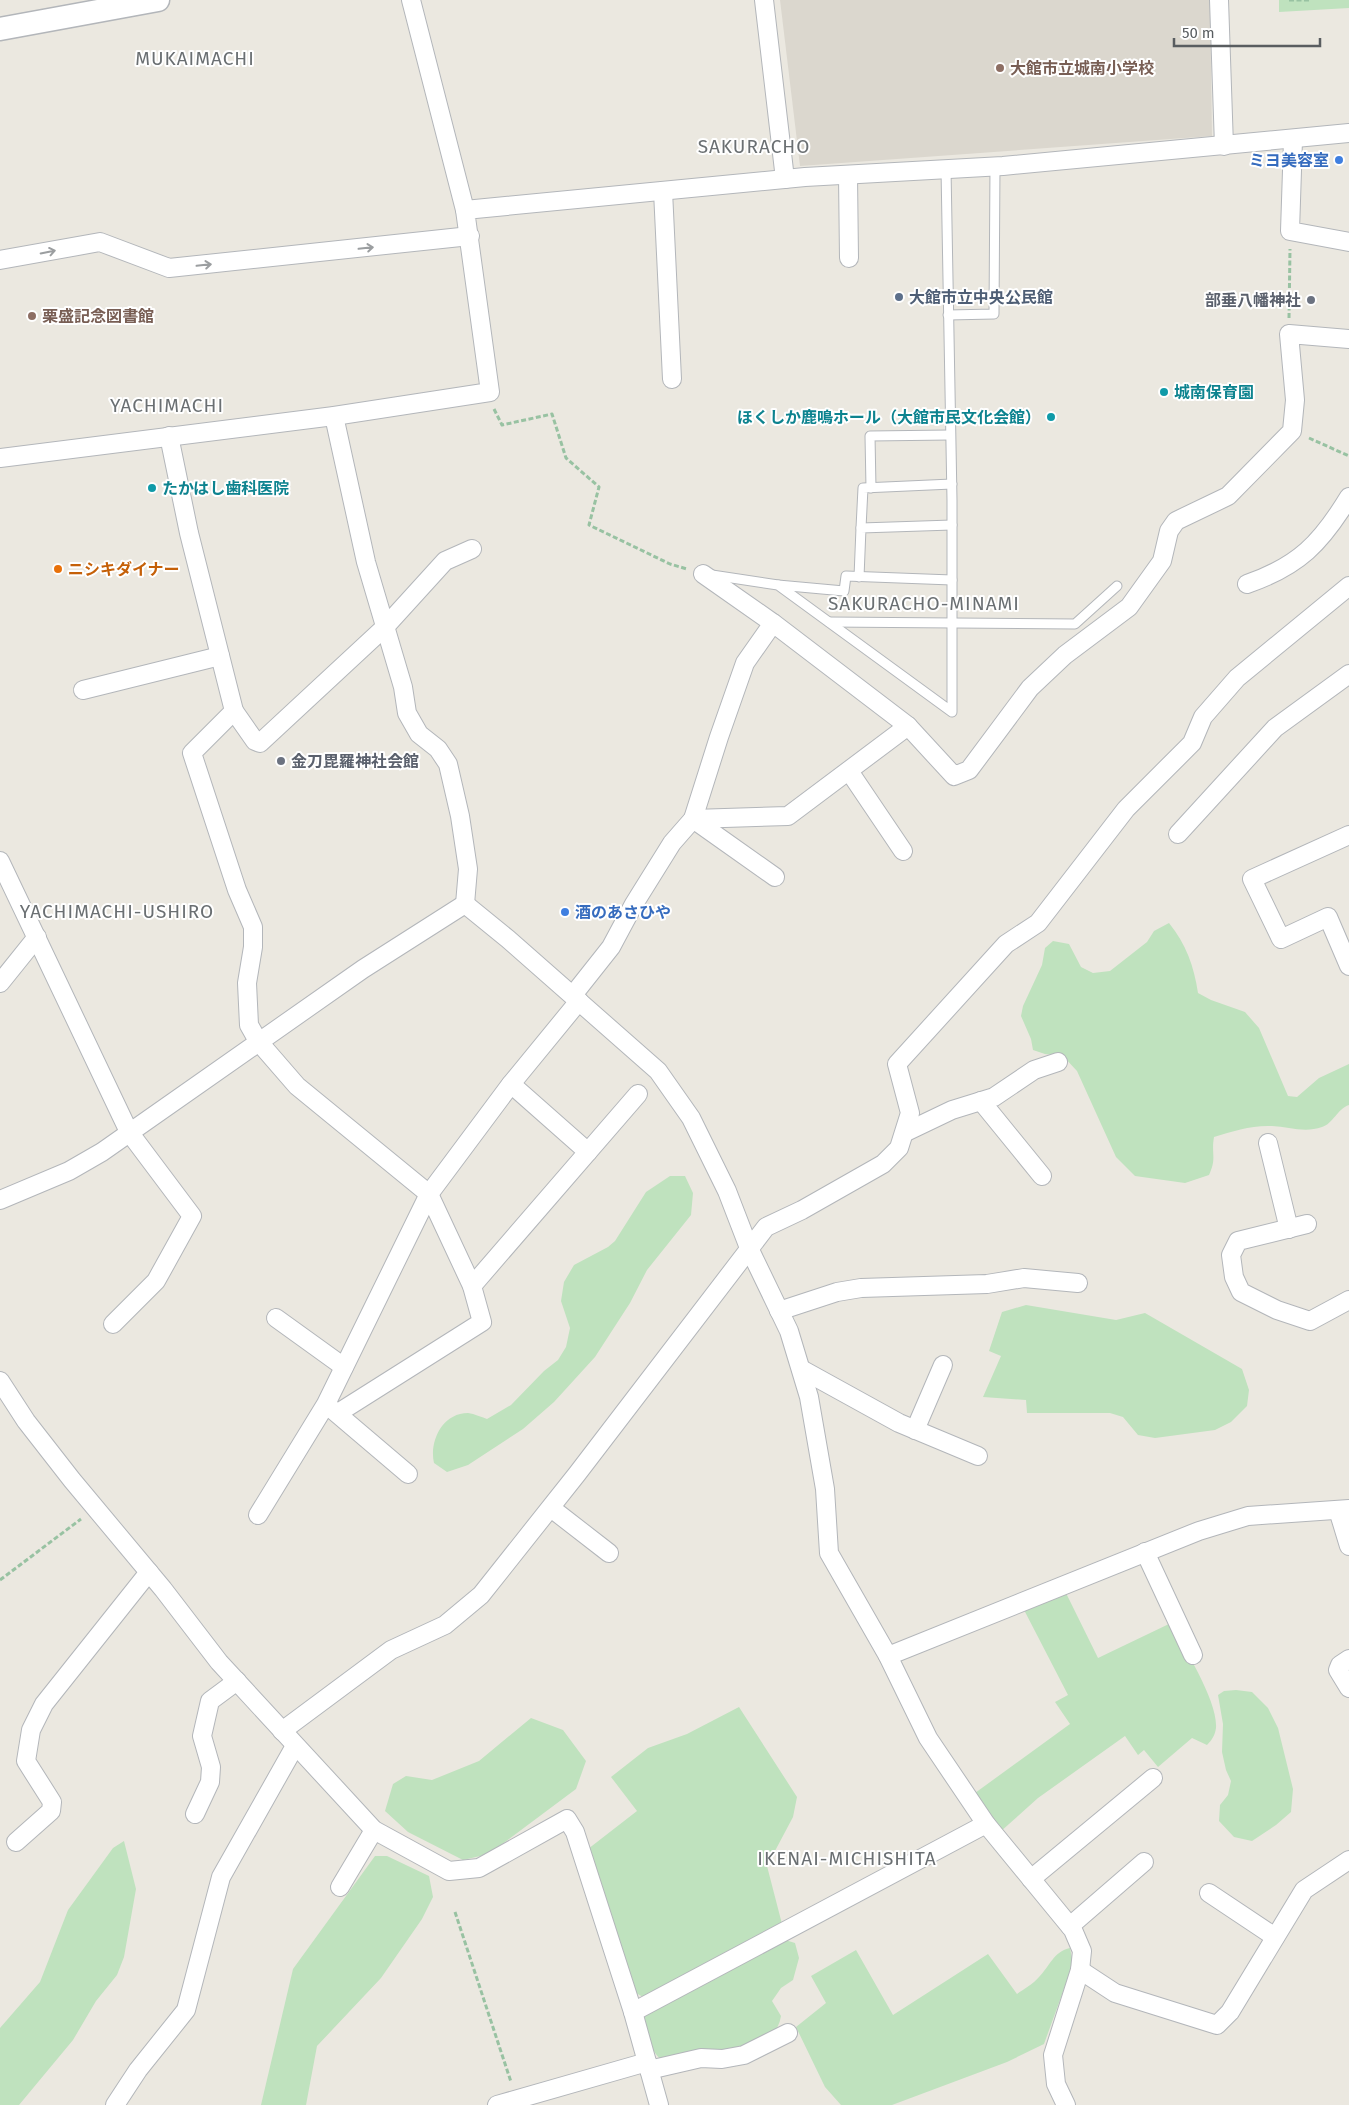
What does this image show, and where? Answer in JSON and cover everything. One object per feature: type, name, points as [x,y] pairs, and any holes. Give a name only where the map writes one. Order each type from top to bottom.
[{"type":"street","points":[[0,29],[158,0]]},
{"type":"street","points":[[0,458],[334,416],[490,392],[466,210],[411,0]]},
{"type":"street","points":[[764,0],[784,179]]},
{"type":"street","points":[[1220,0],[1224,146]]},
{"type":"street","points":[[466,210],[784,179],[995,167],[1294,140],[1349,133]]},
{"type":"street","points":[[1294,140],[1290,231],[1349,242]]},
{"type":"street","points":[[848,175],[849,258]]},
{"type":"street","points":[[663,191],[672,379]]},
{"type":"street","points":[[0,260],[100,242],[169,268],[470,236]]},
{"type":"street","points":[[703,574],[773,623],[908,726],[954,776],[969,770],[1030,688],[1065,655],[1129,607],[1162,562],[1169,531],[1176,521],[1228,496],[1292,431],[1295,400],[1289,334],[1349,338]]},
{"type":"street","points":[[334,416],[351,498],[403,687],[407,713],[419,734],[438,749],[448,764],[460,816],[468,869],[465,904]]},
{"type":"street","points":[[169,436],[189,533],[234,711],[254,741],[260,744],[385,627],[445,561],[472,549]]},
{"type":"street","points":[[1247,584],[1274,574],[1306,554],[1331,526],[1349,497]]},
{"type":"street","points":[[282,1731],[391,1650],[445,1625],[481,1595],[551,1508],[766,1227],[802,1210],[883,1164],[899,1148],[906,1132],[910,1113],[897,1064],[1006,944],[1038,923],[1126,809],[1192,743],[1204,717],[1237,678],[1349,586]]},
{"type":"street","points":[[258,1515],[332,1409],[344,1367],[429,1194],[576,998],[611,947],[634,904],[672,843],[694,819],[719,737],[745,663],[773,623]]},
{"type":"street","points":[[83,690],[220,656]]},
{"type":"street","points":[[1178,834],[1274,728],[1349,674]]},
{"type":"street","points":[[234,711],[192,753],[237,890],[253,927],[254,947],[247,982],[249,1025],[258,1041],[297,1086],[429,1194],[472,1286],[482,1322],[332,1409]]},
{"type":"street","points":[[694,819],[788,816],[908,726]]},
{"type":"street","points":[[849,770],[903,851]]},
{"type":"street","points":[[694,819],[775,877]]},
{"type":"street","points":[[1349,835],[1252,879],[1282,940],[1328,917],[1349,966]]},
{"type":"street","points":[[0,861],[129,1132],[192,1216],[156,1281],[113,1324]]},
{"type":"street","points":[[465,904],[576,998],[658,1071],[691,1118],[727,1191],[749,1248],[789,1331],[809,1397],[825,1489],[829,1554],[888,1656],[928,1738],[986,1824],[1070,1926],[1082,1952],[1080,1970],[1053,2055],[1056,2084],[1066,2105]]},
{"type":"street","points":[[0,1200],[69,1171],[129,1132],[363,969],[465,904]]},
{"type":"street","points":[[0,983],[37,937]]},
{"type":"street","points":[[906,1132],[952,1110],[994,1097],[1034,1070],[1058,1062]]},
{"type":"street","points":[[511,1084],[588,1152]]},
{"type":"street","points":[[472,1286],[638,1094]]},
{"type":"street","points":[[981,1101],[1042,1176]]},
{"type":"street","points":[[1268,1144],[1289,1229]]},
{"type":"street","points":[[1306,1224],[1238,1241],[1231,1255],[1234,1278],[1241,1292],[1277,1310],[1310,1321],[1349,1300]]},
{"type":"street","points":[[780,1311],[837,1292],[861,1288],[987,1284],[1024,1278],[1078,1283]]},
{"type":"street","points":[[276,1318],[344,1367]]},
{"type":"street","points":[[915,1430],[943,1365]]},
{"type":"street","points":[[801,1369],[915,1430],[978,1456]]},
{"type":"street","points":[[0,1381],[26,1421],[237,1681],[374,1830],[449,1871],[479,1868],[567,1819],[576,1832],[633,2012],[659,2105]]},
{"type":"street","points":[[332,1409],[408,1474]]},
{"type":"street","points":[[551,1508],[609,1553]]},
{"type":"street","points":[[888,1656],[1145,1552],[1248,1516],[1343,1509],[1349,1546]]},
{"type":"street","points":[[1145,1552],[1192,1654]]},
{"type":"street","points":[[16,1842],[51,1812],[52,1802],[26,1761],[31,1730],[44,1704],[149,1572]]},
{"type":"street","points":[[1349,1659],[1340,1665],[1338,1670],[1349,1688]]},
{"type":"street","points":[[195,1814],[210,1782],[211,1766],[202,1736],[210,1701],[237,1681]]},
{"type":"street","points":[[115,2105],[138,2070],[186,2010],[221,1877],[295,1746]]},
{"type":"street","points":[[1031,1879],[1154,1778]]},
{"type":"street","points":[[633,2012],[986,1824]]},
{"type":"street","points":[[340,1887],[374,1830]]},
{"type":"street","points":[[1080,1970],[1115,1992],[1217,2025],[1230,2012],[1304,1890],[1349,1860]]},
{"type":"street","points":[[1070,1926],[1144,1862]]},
{"type":"street","points":[[1209,1893],[1275,1937]]},
{"type":"street","points":[[497,2105],[648,2066],[701,2058],[722,2059],[744,2055],[788,2033]]},
{"type":"lane","points":[[948,315],[994,314],[995,167]]},
{"type":"lane","points":[[778,585],[952,712],[952,484],[946,169]]},
{"type":"lane","points":[[871,488],[870,436],[950,435]]},
{"type":"lane","points":[[859,577],[863,488],[952,484]]},
{"type":"lane","points":[[861,528],[952,525]]},
{"type":"lane","points":[[703,574],[778,585],[844,591],[846,576],[952,580]]},
{"type":"lane","points":[[829,622],[1075,624],[1117,586]]},
{"type":"path","points":[[1289,0],[1309,0]]},
{"type":"path","points":[[1289,334],[1290,231]]},
{"type":"path","points":[[486,393],[502,425],[552,414],[566,458],[599,487],[589,525],[670,564],[703,574]]},
{"type":"path","points":[[1292,431],[1349,456]]},
{"type":"path","points":[[0,1580],[96,1508]]},
{"type":"path","points":[[455,1912],[517,2099]]},
{"type":"shaded area","name":"大館市立城南小学校","points":[[780,0],[1210,0],[1212,136],[800,166]]},
{"type":"green space","points":[[1279,0],[1349,0],[1349,8],[1279,12]]},
{"type":"green space","points":[[1169,923],[1180,939],[1188,956],[1198,993],[1211,1000],[1245,1012],[1259,1028],[1288,1096],[1297,1097],[1319,1078],[1349,1064],[1349,1105],[1341,1110],[1329,1123],[1309,1130],[1257,1126],[1214,1137],[1213,1160],[1209,1175],[1185,1183],[1135,1176],[1116,1157],[1077,1071],[1063,1056],[1045,1054],[1033,1050],[1031,1039],[1021,1016],[1023,1006],[1042,965],[1045,948],[1053,941],[1069,944],[1081,967],[1093,973],[1110,971],[1147,942],[1154,931]]},
{"type":"green space","points":[[670,1176],[685,1176],[693,1193],[691,1215],[647,1270],[630,1303],[595,1357],[554,1402],[523,1429],[468,1465],[447,1472],[434,1463],[433,1455],[436,1438],[444,1423],[459,1414],[468,1413],[487,1419],[511,1405],[544,1371],[558,1360],[566,1347],[570,1328],[561,1301],[564,1282],[574,1265],[608,1247],[615,1241],[646,1192]]},
{"type":"green space","points":[[1026,1305],[1116,1320],[1145,1313],[1242,1369],[1249,1390],[1247,1406],[1231,1422],[1215,1430],[1155,1438],[1138,1435],[1123,1417],[1110,1413],[1027,1413],[1026,1400],[983,1397],[1001,1356],[989,1351],[1002,1312]]},
{"type":"green space","points":[[1064,1589],[1098,1658],[1171,1623],[1212,1704],[1216,1731],[1207,1745],[1192,1738],[1158,1767],[1144,1750],[1138,1755],[1125,1736],[1038,1798],[1000,1832],[975,1793],[1070,1724],[1055,1702],[1068,1695],[1022,1606]]},
{"type":"green space","points":[[1224,1691],[1252,1692],[1268,1708],[1278,1728],[1293,1789],[1291,1812],[1252,1841],[1234,1837],[1219,1821],[1220,1805],[1228,1795],[1231,1781],[1226,1770],[1222,1752],[1223,1724],[1218,1695]]},
{"type":"green space","points":[[739,1707],[797,1797],[793,1817],[767,1866],[782,1924],[643,1997],[636,1993],[588,1849],[637,1811],[611,1777],[648,1748],[687,1734]]},
{"type":"green space","points":[[531,1718],[563,1730],[586,1761],[576,1789],[489,1854],[463,1860],[408,1832],[385,1811],[393,1784],[406,1776],[432,1780],[479,1761]]},
{"type":"green space","points":[[124,1841],[136,1889],[124,1957],[117,1975],[96,2001],[73,2040],[19,2105],[0,2105],[0,2028],[40,1982],[68,1910],[113,1848]]},
{"type":"green space","points":[[375,1856],[387,1856],[429,1876],[433,1897],[422,1919],[381,1978],[317,2046],[306,2105],[261,2105],[293,1969]]},
{"type":"green space","points":[[782,1939],[795,1943],[799,1958],[793,1980],[781,1988],[772,2001],[781,2016],[778,2027],[772,2034],[764,2040],[745,2047],[662,2061],[653,2051],[648,2039],[644,2020],[645,2013]]},
{"type":"green space","points":[[1070,1948],[1073,1964],[1044,2044],[1007,2062],[892,2105],[841,2105],[825,2087],[796,2027],[826,2003],[811,1976],[856,1950],[893,2015],[988,1954],[1017,1994],[1037,1980],[1060,1952]]},
{"type":"place","name":"大館市立城南小学校","points":[[1000,68]]},
{"type":"place","name":"ミヨ美容室","points":[[1339,160]]},
{"type":"place","name":"大館市立中央公民館","points":[[899,297]]},
{"type":"place","name":"部垂八幡神社","points":[[1311,300]]},
{"type":"place","name":"栗盛記念図書館","points":[[32,316]]},
{"type":"place","name":"城南保育園","points":[[1164,392]]},
{"type":"place","name":"ほくしか鹿鳴ホール（大館市民文化会館）","points":[[1051,417]]},
{"type":"place","name":"たかはし歯科医院","points":[[152,488]]},
{"type":"place","name":"ニシキダイナー","points":[[58,569]]},
{"type":"place","name":"金刀毘羅神社会館","points":[[281,761]]},
{"type":"place","name":"酒のあさひや","points":[[565,912]]},
{"type":"district","name":"MUKAIMACHI","points":[[195,58]]},
{"type":"district","name":"SAKURACHO","points":[[754,146]]},
{"type":"district","name":"YACHIMACHI","points":[[167,405]]},
{"type":"district","name":"SAKURACHO-MINAMI","points":[[924,603]]},
{"type":"district","name":"YACHIMACHI-USHIRO","points":[[117,911]]},
{"type":"district","name":"IKENAI-MICHISHITA","points":[[847,1858]]}]
